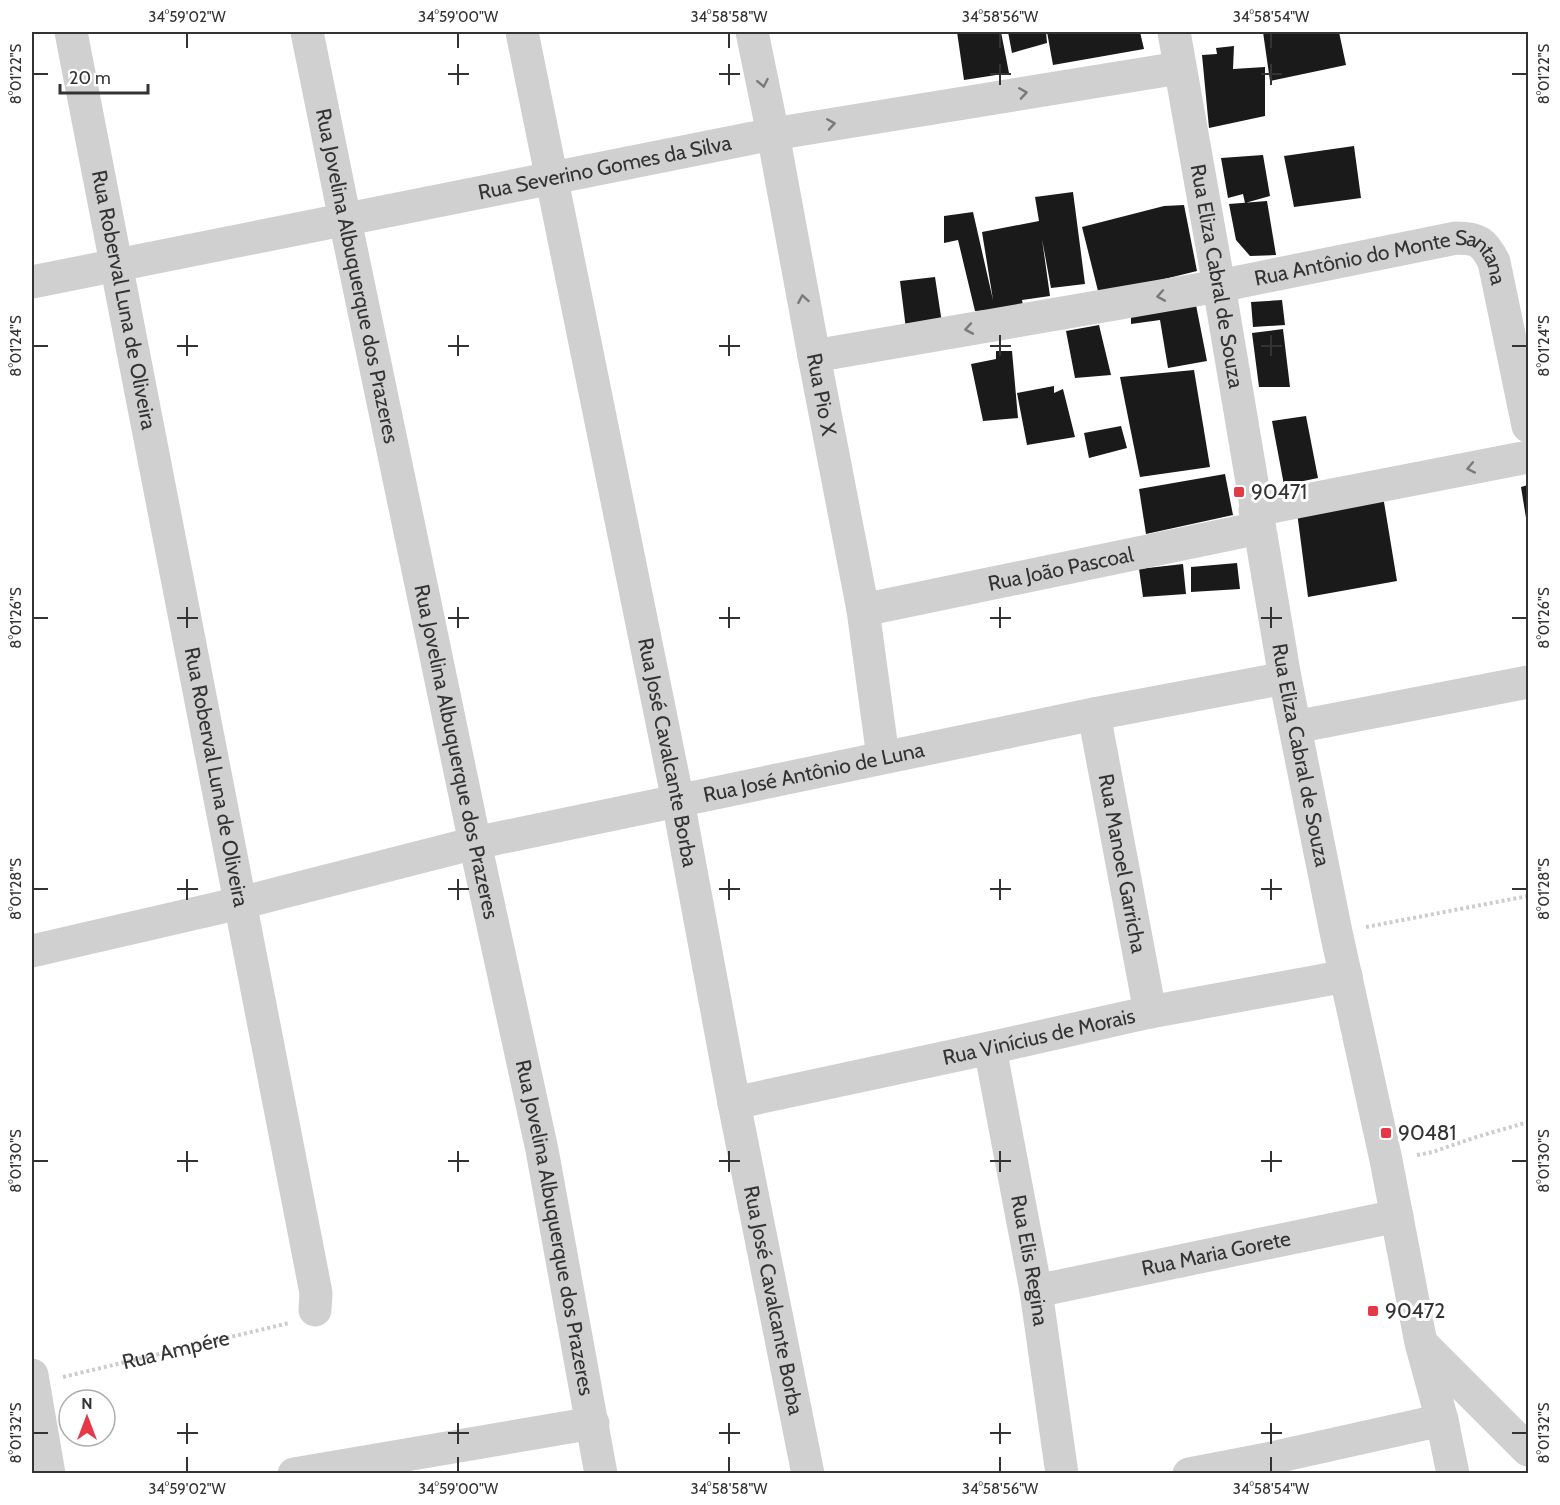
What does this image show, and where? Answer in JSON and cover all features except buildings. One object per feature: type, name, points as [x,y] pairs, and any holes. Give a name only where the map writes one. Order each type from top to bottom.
[{"type":"street","name":"Rua Roberval Luna de Oliveira","points":[[71,32],[316,1293],[315,1310]]},
{"type":"street","name":"Rua Jovelina Albuquerque dos Prazeres","points":[[307,32],[475,843],[542,1150],[602,1473]]},
{"type":"street","name":"Rua José Cavalcante Borba","points":[[522,32],[678,801],[734,1102],[808,1473]]},
{"type":"street","name":"Rua Pio X","points":[[752,32],[863,610],[883,757]]},
{"type":"street","name":"Rua Eliza Cabral de Souza","points":[[1174,32],[1285,678],[1336,932],[1386,1160],[1421,1343],[1442,1420],[1453,1473]]},
{"type":"street","name":"Rua Severino Gomes da Silva","points":[[32,282],[773,134],[1179,68]]},
{"type":"street","name":"Rua Antônio do Monte Santana","points":[[814,356],[1219,286],[1456,238],[1468,238],[1479,241],[1487,248],[1494,261],[1528,426]]},
{"type":"street","name":"Rua João Pascoal","points":[[863,610],[1528,457]]},
{"type":"street","name":"Rua José Antônio de Luna","points":[[32,951],[240,903],[475,843],[1094,714],[1285,678]]},
{"type":"street","points":[[1295,727],[1528,682]]},
{"type":"street","name":"Rua Manoel Garricha","points":[[1094,714],[1150,1011]]},
{"type":"street","name":"Rua Vinícius de Morais","points":[[734,1102],[990,1048],[1150,1011],[1346,976]]},
{"type":"street","name":"Rua Elis Regina","points":[[990,1048],[1036,1291],[1062,1473]]},
{"type":"street","name":"Rua Maria Gorete","points":[[1036,1291],[1397,1216]]},
{"type":"street","points":[[1421,1343],[1528,1450]]},
{"type":"street","points":[[32,1381],[49,1473]]},
{"type":"street","points":[[1189,1473],[1267,1459],[1442,1420]]},
{"type":"street","points":[[294,1473],[593,1424]]},
{"type":"path","points":[[1336,932],[1528,896]]},
{"type":"path","points":[[1386,1160],[1433,1152],[1528,1122]]},
{"type":"path","name":"Rua Ampére","points":[[32,1381],[302,1320],[315,1310]]},
{"type":"place","name":"90471","points":[[1239,492]]},
{"type":"place","name":"90481","points":[[1386,1133]]},
{"type":"place","name":"90472","points":[[1373,1311]]}]
